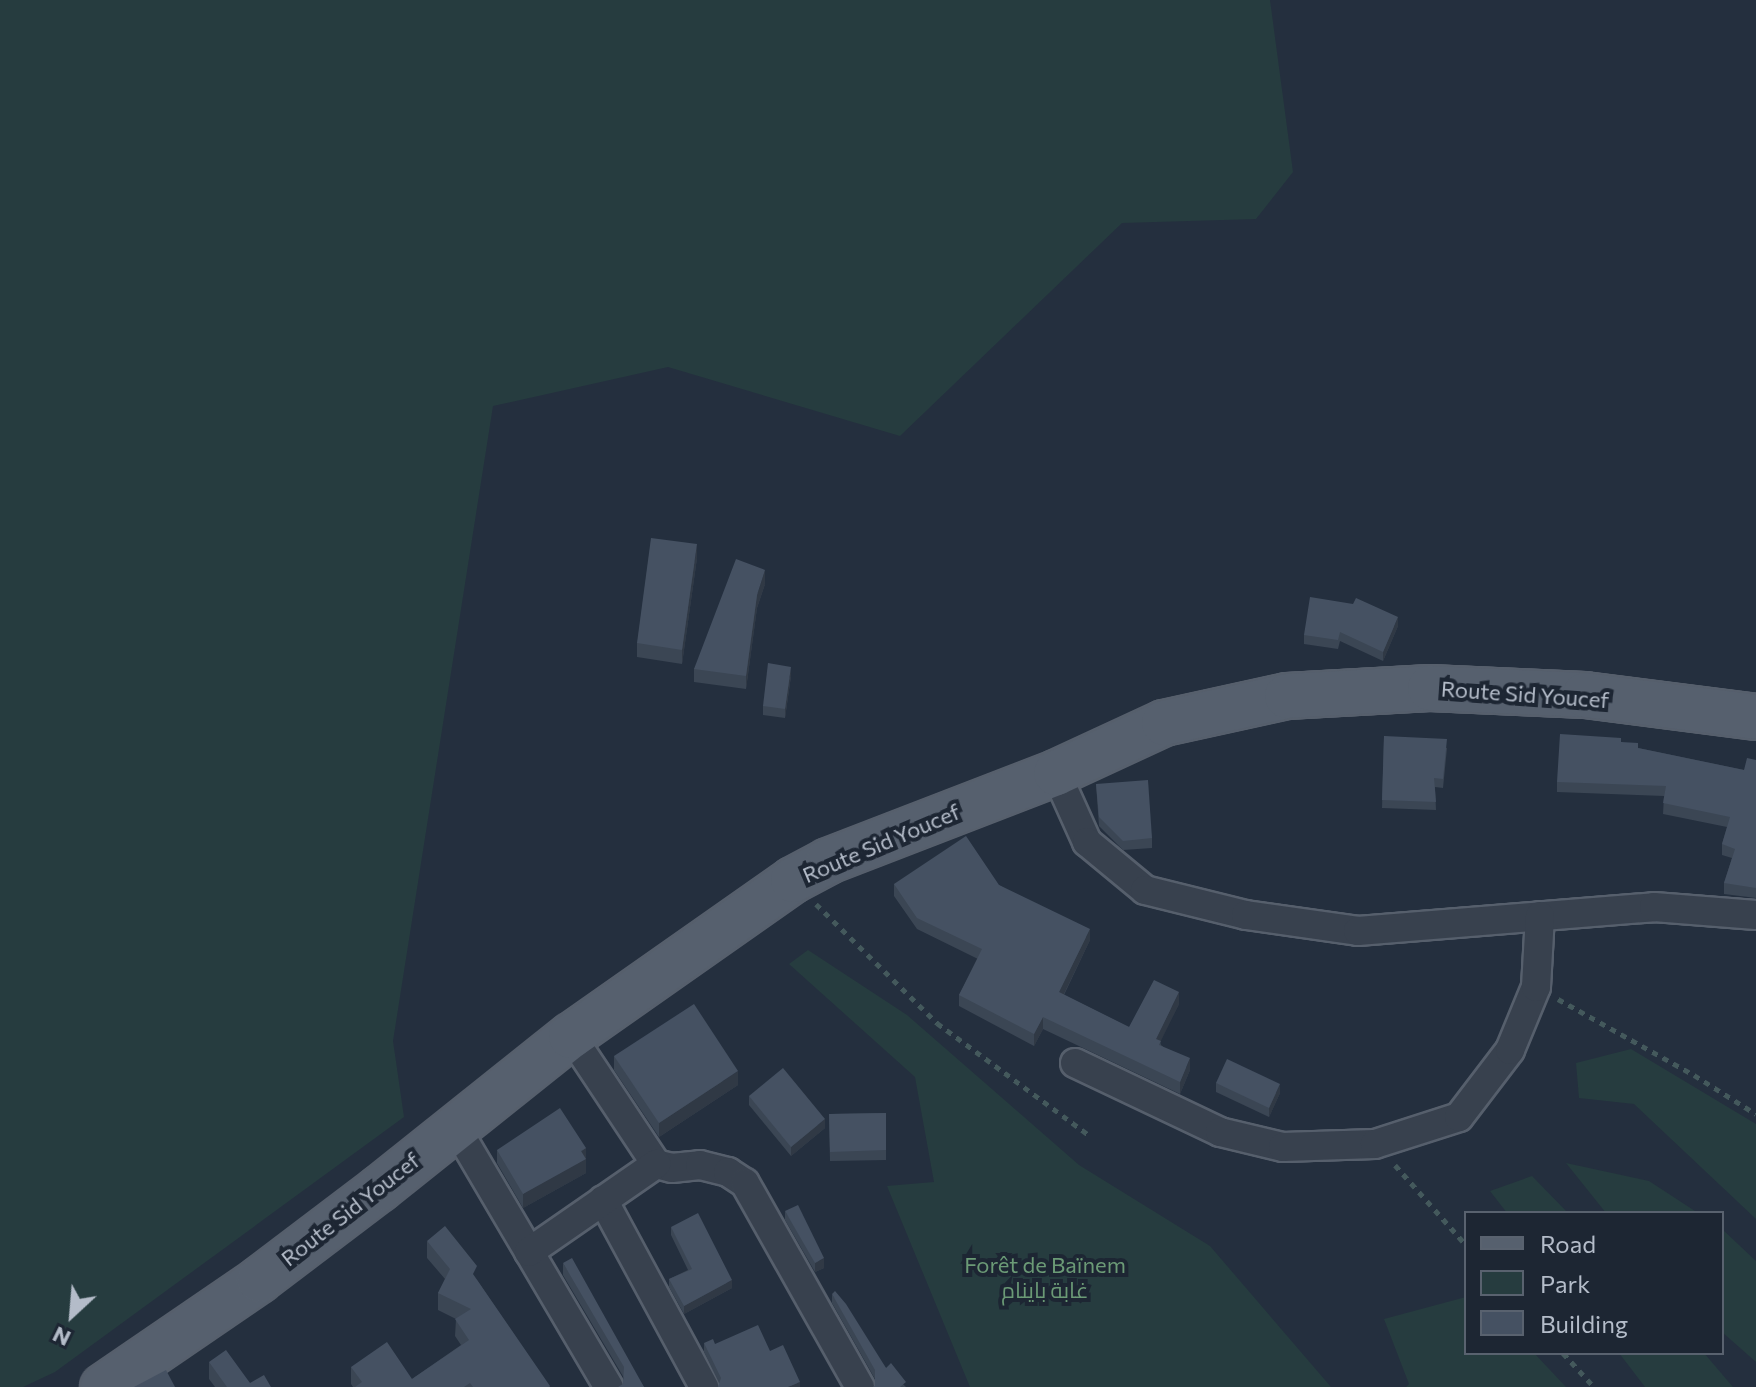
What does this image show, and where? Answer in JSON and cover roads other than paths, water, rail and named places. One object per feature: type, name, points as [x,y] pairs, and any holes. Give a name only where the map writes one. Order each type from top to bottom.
[{"type":"main road","name":"Route Sid Youcef","points":[[103,1387],[259,1280],[571,1036],[793,880],[828,861],[1056,773],[1164,723],[1287,696],[1430,688],[1585,695],[1756,717]]},
{"type":"street","points":[[1056,773],[1087,842],[1145,890],[1246,915],[1358,931],[1654,907],[1756,915]]},
{"type":"street","points":[[1075,1063],[1220,1132],[1283,1147],[1375,1144],[1459,1117],[1510,1050],[1536,987],[1540,916]]},
{"type":"street","points":[[571,1036],[656,1164],[672,1168],[700,1165],[728,1172],[745,1183],[860,1387]]},
{"type":"street","points":[[455,1126],[609,1387]]},
{"type":"street","points":[[529,1252],[656,1164]]},
{"type":"street","points":[[603,1200],[704,1387]]},
{"type":"park label","name":"Forêt de Baïnem غابة باينام","points":[[1045,1276]]}]
